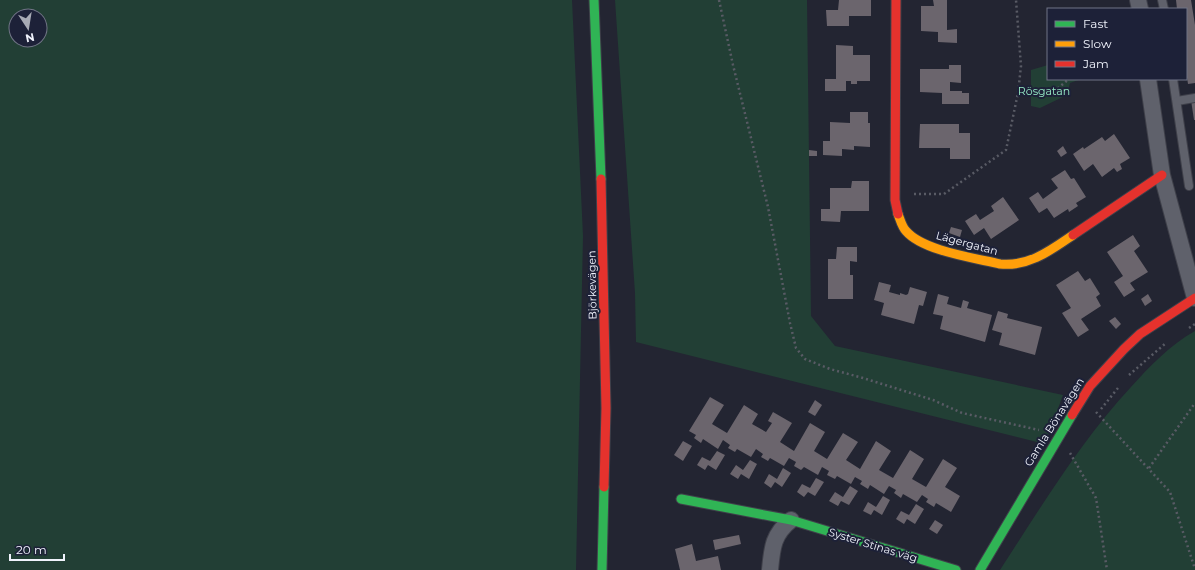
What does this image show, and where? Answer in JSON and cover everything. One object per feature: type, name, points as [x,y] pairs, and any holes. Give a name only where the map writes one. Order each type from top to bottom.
[{"type":"street","name":"Björkevägen","points":[[594,0],[601,155],[606,408],[602,570]]},
{"type":"street","name":"Lägergatan","points":[[896,0],[895,194],[897,213],[906,231],[922,243],[935,248],[1000,264],[1009,265],[1033,260],[1046,253],[1162,175]]},
{"type":"street","points":[[1148,80],[1162,175],[1195,298]]},
{"type":"street","name":"Gamla Bönavägen","points":[[980,570],[1082,397],[1114,359],[1140,334],[1195,298]]},
{"type":"street","name":"Syster Stinas väg","points":[[681,499],[791,520],[956,570]]},
{"type":"street","points":[[770,570],[772,549],[776,537],[782,527],[791,520]]},
{"type":"lane","points":[[1174,80],[1189,186]]},
{"type":"lane","points":[[1177,101],[1195,98]]},
{"type":"path","points":[[719,0],[733,65],[768,207],[796,348],[805,359],[811,362],[933,400],[962,413],[1059,434],[1096,498],[1107,570]]},
{"type":"path","points":[[895,194],[944,194],[1006,150],[1018,93],[1021,66],[1016,0]]},
{"type":"path","points":[[1018,93],[1057,89],[1068,80]]},
{"type":"path","points":[[1184,331],[1195,324]]},
{"type":"path","points":[[1124,380],[1168,341]]},
{"type":"path","points":[[1097,414],[1119,386]]},
{"type":"path","points":[[1082,397],[1170,492],[1195,569]]},
{"type":"path","points":[[1148,468],[1195,403]]},
{"type":"path","points":[[1066,460],[1075,447]]},
{"type":"green space","points":[[0,0],[572,0],[583,236],[576,570],[0,570]]},
{"type":"green space","points":[[615,0],[807,0],[811,316],[835,346],[1063,395],[1045,444],[636,342],[635,293]]},
{"type":"green space","name":"Rösgatan","points":[[1047,65],[1047,80],[1078,80],[1070,83],[1067,95],[1040,108],[1031,106],[1031,70]]},
{"type":"green space","points":[[1195,331],[1195,570],[1000,570],[1078,452],[1112,408],[1161,356]]},
{"type":"building","points":[[839,0],[871,0],[871,16],[849,16],[849,26],[827,26],[826,10],[838,10]]},
{"type":"building","points":[[933,0],[947,0],[947,30],[957,29],[957,43],[938,42],[938,32],[921,31],[921,6],[934,6]]},
{"type":"building","points":[[1176,0],[1191,0],[1195,25],[1195,83],[1188,84],[1187,78],[1187,8],[1177,8]]},
{"type":"building","points":[[836,45],[853,46],[853,55],[870,55],[870,81],[857,81],[857,84],[851,84],[851,81],[846,81],[846,91],[825,91],[825,79],[836,79]]},
{"type":"building","points":[[949,65],[961,65],[961,83],[950,82],[950,91],[962,91],[962,93],[969,93],[969,104],[942,104],[942,93],[920,92],[920,69],[949,69]]},
{"type":"building","points":[[1195,99],[1195,120],[1194,120],[1191,100]]},
{"type":"building","points":[[850,112],[868,112],[868,123],[870,123],[870,147],[854,146],[854,150],[842,149],[842,156],[823,155],[823,141],[830,141],[830,122],[850,123]]},
{"type":"building","points":[[920,124],[959,124],[959,133],[970,133],[970,159],[950,159],[950,148],[919,148]]},
{"type":"building","points":[[1114,134],[1130,158],[1120,164],[1122,169],[1117,172],[1114,168],[1102,177],[1093,164],[1084,171],[1073,154],[1083,147],[1084,149],[1102,137],[1105,141]]},
{"type":"building","points":[[1063,146],[1067,153],[1061,157],[1057,151]]},
{"type":"building","points":[[809,150],[817,151],[817,156],[809,156]]},
{"type":"building","points":[[1065,170],[1071,179],[1074,178],[1086,197],[1076,203],[1078,206],[1069,212],[1068,209],[1054,218],[1047,208],[1039,213],[1029,198],[1038,192],[1043,199],[1058,188],[1051,179]]},
{"type":"building","points":[[852,181],[869,181],[869,211],[841,211],[840,222],[821,221],[821,209],[830,209],[830,188],[851,188]]},
{"type":"building","points":[[1003,197],[1019,220],[991,239],[984,228],[974,235],[965,221],[976,214],[980,220],[994,211],[991,206]]},
{"type":"building","points":[[951,227],[962,230],[960,237],[949,233]]},
{"type":"building","points":[[1133,235],[1140,246],[1134,251],[1148,272],[1130,283],[1135,290],[1124,297],[1114,282],[1123,276],[1107,252]]},
{"type":"building","points":[[837,247],[857,247],[857,262],[850,261],[850,275],[853,275],[853,299],[828,299],[828,259],[836,259]]},
{"type":"building","points":[[1078,271],[1085,281],[1090,278],[1100,294],[1096,297],[1101,306],[1081,319],[1089,330],[1078,337],[1062,313],[1071,308],[1056,285]]},
{"type":"building","points":[[879,282],[891,285],[889,292],[900,295],[900,293],[906,295],[908,294],[910,287],[927,292],[923,306],[919,305],[914,324],[881,315],[884,303],[874,300]]},
{"type":"building","points":[[938,294],[949,297],[947,304],[961,308],[963,300],[969,302],[967,308],[992,315],[985,342],[940,329],[943,316],[933,314]]},
{"type":"building","points":[[1148,294],[1152,301],[1145,306],[1141,299]]},
{"type":"building","points":[[998,311],[1008,314],[1007,318],[1042,327],[1035,355],[999,345],[1002,333],[992,330]]},
{"type":"building","points":[[1115,317],[1121,324],[1116,329],[1109,321]]},
{"type":"building","points":[[710,397],[724,405],[712,424],[727,433],[744,405],[758,414],[752,424],[766,432],[772,423],[768,421],[773,412],[792,423],[780,442],[794,451],[810,423],[825,432],[814,451],[827,459],[843,433],[858,442],[846,460],[860,469],[876,441],[891,451],[879,470],[893,478],[910,450],[924,459],[912,479],[926,487],[943,459],[957,468],[945,487],[960,496],[951,512],[936,503],[934,507],[926,502],[928,499],[922,495],[917,502],[903,494],[901,498],[894,493],[896,490],[889,486],[884,494],[870,485],[868,489],[860,484],[862,481],[855,477],[851,484],[837,476],[835,479],[827,475],[829,471],[822,467],[818,475],[804,467],[801,470],[794,466],[796,462],[789,458],[784,466],[770,458],[768,461],[761,457],[763,454],[756,449],[751,457],[737,449],[735,452],[728,448],[730,445],[723,440],[718,449],[703,439],[701,443],[694,438],[696,435],[689,431]]},
{"type":"building","points":[[815,400],[822,405],[815,416],[808,412]]},
{"type":"building","points":[[683,441],[692,446],[683,461],[674,455]]},
{"type":"building","points":[[717,451],[725,455],[716,470],[708,465],[705,470],[697,465],[702,457],[710,461]]},
{"type":"building","points":[[750,460],[757,464],[749,479],[741,474],[738,479],[730,474],[736,465],[743,470]]},
{"type":"building","points":[[783,468],[791,473],[782,487],[775,482],[771,488],[764,483],[769,474],[777,479]]},
{"type":"building","points":[[816,478],[824,482],[815,496],[808,492],[804,497],[797,492],[802,484],[810,488]]},
{"type":"building","points":[[850,486],[858,491],[849,505],[841,501],[838,506],[829,501],[835,492],[843,497]]},
{"type":"building","points":[[883,496],[890,500],[882,515],[874,510],[871,515],[863,511],[868,502],[876,507]]},
{"type":"building","points":[[916,504],[924,509],[915,524],[907,519],[904,524],[896,519],[901,511],[909,515]]},
{"type":"building","points":[[935,520],[943,525],[937,534],[929,529]]},
{"type":"building","points":[[739,535],[741,544],[715,550],[713,540]]},
{"type":"building","points":[[692,544],[696,561],[718,556],[721,570],[680,570],[675,549]]},
{"type":"traffic: fast","points":[[594,0],[601,179]]},
{"type":"traffic: fast","points":[[980,570],[1072,415]]},
{"type":"traffic: fast","points":[[602,570],[604,487]]},
{"type":"traffic: fast","points":[[681,499],[791,520],[956,570]]},
{"type":"traffic: slow","points":[[898,214],[906,231],[924,244],[950,253],[1000,264],[1021,263],[1030,260],[1048,252],[1073,235]]},
{"type":"traffic: jam","points":[[896,0],[895,200],[898,214]]},
{"type":"traffic: jam","points":[[1073,235],[1162,175]]},
{"type":"traffic: jam","points":[[601,179],[606,408],[604,487]]},
{"type":"traffic: jam","points":[[1072,415],[1090,386],[1124,349],[1140,334],[1195,298]]}]
